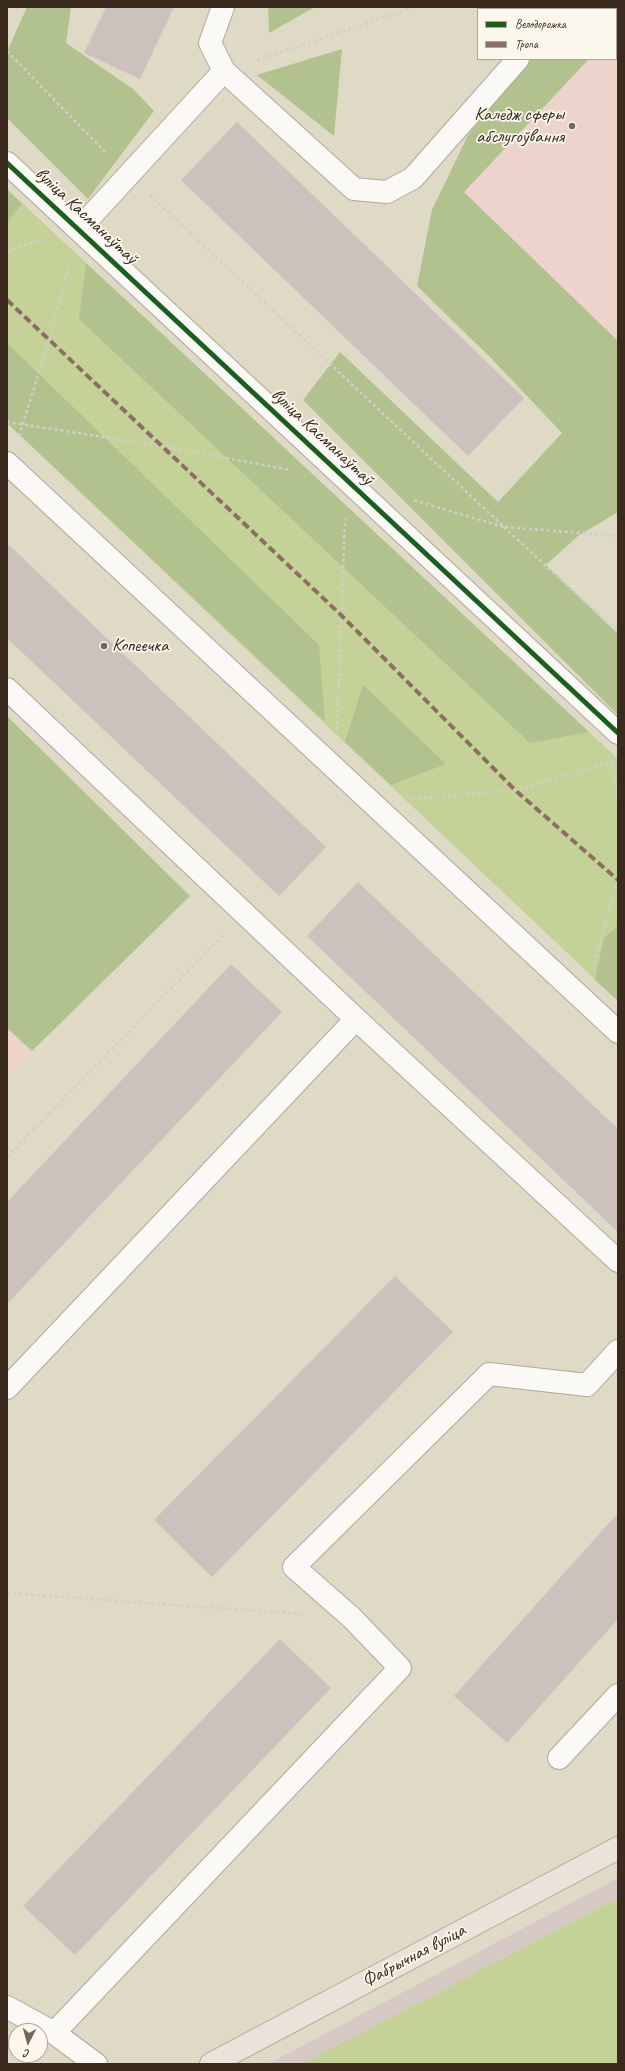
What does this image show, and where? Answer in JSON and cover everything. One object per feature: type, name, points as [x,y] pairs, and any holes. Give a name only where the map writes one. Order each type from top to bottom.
[{"type":"main road","name":"Фабрычная вуліца","points":[[211,2064],[618,1848]]},
{"type":"street","points":[[223,7],[210,43],[224,71],[354,189],[387,192],[413,178],[517,60]]},
{"type":"street","points":[[78,229],[224,71]]},
{"type":"street","name":"вуліца Касманаўтаў","points":[[7,163],[618,733]]},
{"type":"street","points":[[9,465],[618,1032]]},
{"type":"street","points":[[7,689],[356,1019],[618,1261]]},
{"type":"street","points":[[7,1388],[356,1019]]},
{"type":"street","points":[[54,2033],[400,1668],[352,1618],[294,1567],[489,1374],[587,1385],[618,1351]]},
{"type":"street","points":[[559,1758],[618,1695]]},
{"type":"street","points":[[7,2007],[54,2033],[96,2064]]},
{"type":"path","points":[[224,71],[415,7]]},
{"type":"path","points":[[7,51],[128,175]]},
{"type":"path","points":[[7,251],[78,229]]},
{"type":"path","points":[[9,465],[50,340],[78,229]]},
{"type":"path","points":[[336,769],[340,622],[347,481]]},
{"type":"path","points":[[618,536],[504,527],[618,632]]},
{"type":"path","points":[[373,803],[515,790],[612,763],[618,758]]},
{"type":"path","points":[[612,763],[618,804]]},
{"type":"path","points":[[584,1001],[618,877]]},
{"type":"path","points":[[7,1157],[244,913]]},
{"type":"path","points":[[7,1593],[305,1614]]},
{"type":"shaded area","name":"Каледж сферы абслугоўвання","points":[[618,28],[618,341],[464,192],[588,60],[617,60]]},
{"type":"shaded area","points":[[7,1028],[32,1051],[7,1079]]},
{"type":"shaded area","points":[[618,1878],[618,2064],[268,2064]]},
{"type":"green space","points":[[27,7],[71,7],[66,43],[133,89],[154,111],[88,199],[7,118],[7,52]]},
{"type":"green space","points":[[268,7],[315,7],[269,33]]},
{"type":"green space","points":[[618,7],[618,28],[617,29],[617,8],[573,8]]},
{"type":"green space","points":[[342,49],[334,136],[257,75]]},
{"type":"green space","points":[[530,60],[588,60],[464,192],[618,341],[618,512],[578,536],[546,565],[618,634],[618,715],[303,400],[340,352],[498,502],[562,433],[491,358],[417,286],[432,210],[468,135]]},
{"type":"green space","points":[[7,189],[618,759],[618,1001],[7,423]]},
{"type":"green space","points":[[7,189],[22,204],[7,222]]},
{"type":"green space","points":[[86,263],[589,732],[530,743],[79,319]]},
{"type":"green space","points":[[7,343],[319,645],[325,722],[7,423]]},
{"type":"green space","points":[[363,685],[446,764],[391,785],[345,742]]},
{"type":"green space","points":[[7,716],[190,896],[32,1051],[7,1028]]},
{"type":"green space","points":[[618,926],[618,1001],[595,980],[604,938]]},
{"type":"green space","points":[[618,1898],[618,2064],[302,2064]]},
{"type":"building","points":[[106,7],[174,7],[140,79],[84,53]]},
{"type":"building","points":[[237,122],[524,398],[468,456],[181,180]]},
{"type":"building","points":[[7,543],[326,847],[279,896],[7,638]]},
{"type":"building","points":[[358,882],[618,1129],[618,1232],[307,936]]},
{"type":"building","points":[[231,964],[282,1012],[7,1304],[7,1202]]},
{"type":"building","points":[[395,1276],[453,1332],[212,1577],[154,1520]]},
{"type":"building","points":[[618,1513],[618,1619],[507,1743],[454,1696]]},
{"type":"building","points":[[280,1639],[331,1688],[75,1955],[23,1906]]},
{"type":"marked path","points":[[7,300],[340,614],[515,790],[618,880]]},
{"type":"cycle path","points":[[7,163],[618,733]]},
{"type":"place","name":"Каледж сферы абслугоўвання","points":[[572,126]]},
{"type":"place","name":"Копеечка","points":[[104,646]]}]
